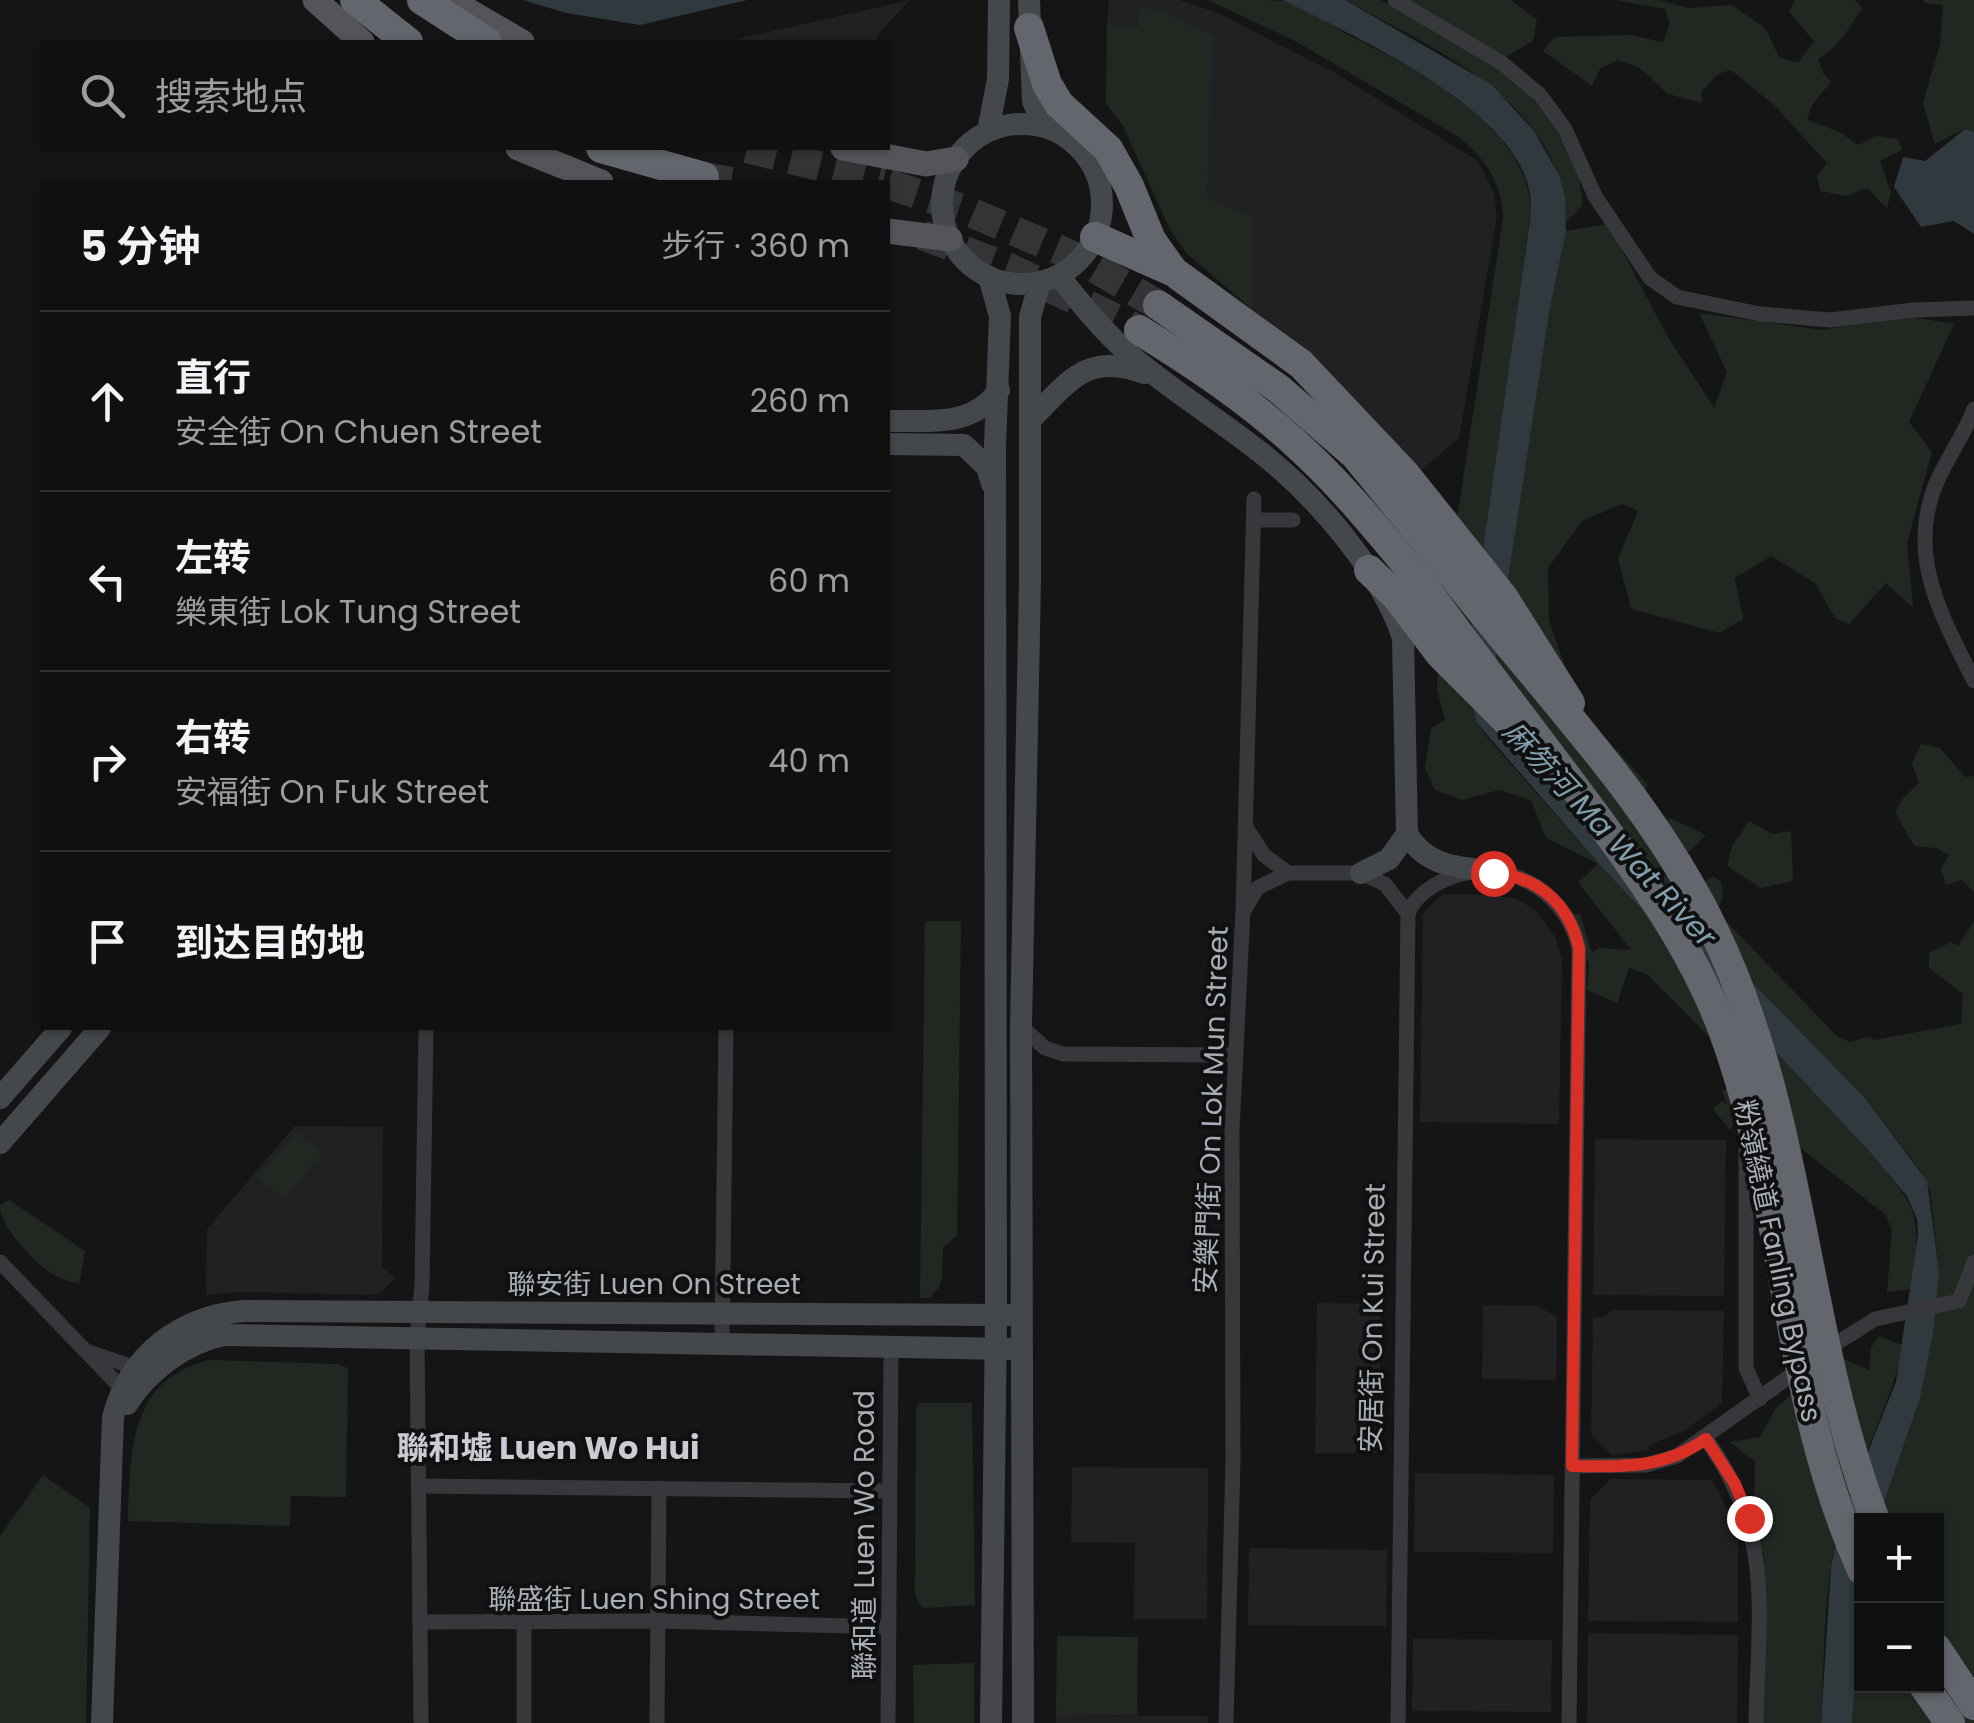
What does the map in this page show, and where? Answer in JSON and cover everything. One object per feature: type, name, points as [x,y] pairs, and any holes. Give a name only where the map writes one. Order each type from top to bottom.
[{"type":"highway","points":[[355,0],[405,40]]},
{"type":"highway","points":[[422,0],[484,40]]},
{"type":"highway","points":[[1029,14],[1047,84],[1059,104],[1108,149],[1130,186],[1151,240],[1174,272]]},
{"type":"highway","points":[[608,150],[704,177]]},
{"type":"highway","points":[[1095,237],[1174,272],[1300,364],[1405,474],[1429,570],[1369,570]]},
{"type":"highway","name":"粉嶺繞道 Fanling Bypass","points":[[1158,305],[1265,379],[1338,440],[1393,498],[1429,570],[1684,944],[1726,1038],[1756,1136],[1815,1436],[1854,1550]]},
{"type":"highway","name":"粉嶺繞道 Fanling Bypass","points":[[1139,330],[1233,392],[1296,444],[1360,508],[1481,613],[1612,768],[1670,848],[1706,916],[1754,1032],[1782,1126],[1836,1395],[1872,1513]]},
{"type":"highway","points":[[1944,1660],[1974,1705]]},
{"type":"highway","points":[[1929,1693],[1950,1723]]},
{"type":"main road","points":[[315,0],[360,40]]},
{"type":"main road","points":[[450,0],[519,40]]},
{"type":"main road","points":[[988,132],[998,79],[1000,0]]},
{"type":"main road","points":[[1029,14],[1033,101],[1043,126]]},
{"type":"main road","points":[[1015,124],[1043,126],[1068,138],[1095,169],[1102,196],[1095,237],[1080,260],[1049,279],[1014,284],[988,277],[969,264],[950,239],[942,198],[944,184],[956,158],[988,132],[1015,124]]},
{"type":"main road","points":[[523,150],[596,180]]},
{"type":"main road","points":[[853,150],[926,164],[956,158]]},
{"type":"main road","points":[[890,231],[950,239]]},
{"type":"main road","points":[[988,277],[1000,316],[995,493],[996,1348],[991,1723]]},
{"type":"main road","points":[[1049,279],[1162,380],[1280,468],[1369,570],[1403,638],[1407,834],[1437,864],[1480,870]]},
{"type":"main road","points":[[1023,1723],[1021,1026],[1030,317],[1049,279]]},
{"type":"main road","points":[[1030,420],[1073,376],[1105,364],[1126,366],[1162,380]]},
{"type":"main road","points":[[890,420],[970,414],[982,410],[998,390]]},
{"type":"main road","points":[[890,444],[964,445],[987,467],[995,493]]},
{"type":"main road","points":[[1360,873],[1388,859],[1407,834]]},
{"type":"main road","points":[[0,1098],[59,1030]]},
{"type":"main road","points":[[0,1143],[98,1030]]},
{"type":"main road","name":"聯安街 Luen On Street","points":[[144,1371],[170,1334],[202,1318],[244,1311],[1022,1315]]},
{"type":"main road","name":"聯安街 Luen On Street","points":[[144,1371],[224,1335],[1023,1350]]},
{"type":"main road","points":[[102,1723],[110,1439],[126,1394],[144,1371]]},
{"type":"street","points":[[1395,0],[1502,63],[1540,94],[1565,129],[1606,213],[1650,278],[1677,297],[1760,314],[1830,320],[1974,308]]},
{"type":"street","points":[[1974,408],[1937,480],[1923,540],[1936,604],[1974,681]]},
{"type":"street","name":"安樂門街 On Lok Mun Street","points":[[1226,1723],[1233,1461],[1231,1179],[1244,911],[1254,499]]},
{"type":"street","points":[[1253,520],[1293,520]]},
{"type":"street","points":[[1245,826],[1264,855],[1288,874]]},
{"type":"street","points":[[1244,911],[1257,888],[1288,874],[1360,873],[1385,884],[1408,914],[1413,903],[1435,885],[1480,870],[1522,878],[1547,892],[1565,912],[1579,948],[1569,1723]]},
{"type":"street","name":"安居街 On Kui Street","points":[[1398,1723],[1408,914]]},
{"type":"street","points":[[1021,1026],[1045,1048],[1062,1054],[1234,1056]]},
{"type":"street","points":[[418,1030],[416,1312],[421,1723]]},
{"type":"street","points":[[416,1312],[426,1030]]},
{"type":"street","points":[[722,1343],[726,1030]]},
{"type":"street","points":[[1746,1144],[1746,1368],[1760,1398]]},
{"type":"street","points":[[0,1262],[126,1394]]},
{"type":"street","points":[[1572,1466],[1646,1466],[1677,1456],[1706,1439],[1853,1330],[1879,1318],[1954,1302],[1974,1262]]},
{"type":"street","name":"聯和道 Luen Wo Road","points":[[888,1723],[891,1348]]},
{"type":"street","points":[[89,1352],[144,1371]]},
{"type":"street","points":[[1706,1439],[1735,1484],[1754,1536],[1759,1574],[1756,1723]]},
{"type":"street","points":[[419,1486],[889,1491]]},
{"type":"street","points":[[657,1723],[659,1488]]},
{"type":"street","name":"聯盛街 Luen Shing Street","points":[[420,1622],[658,1621],[888,1626]]},
{"type":"street","points":[[524,1622],[524,1723]]},
{"type":"shaded area","points":[[910,0],[876,40],[733,40]]},
{"type":"shaded area","points":[[1109,0],[1180,0],[1216,12],[1337,74],[1478,161],[1494,193],[1497,217],[1459,438],[1416,475],[1308,358],[1253,310],[1254,218],[1207,197],[1212,35],[1162,11],[1141,6],[1138,28],[1107,23]]},
{"type":"shaded area","points":[[1208,0],[1284,1],[1300,7],[1462,101],[1509,150],[1524,178],[1531,209],[1493,486],[1470,696],[1477,723],[1599,864],[1898,1186],[1913,1212],[1916,1226],[1912,1289],[1887,1292],[1892,1231],[1886,1215],[1745,1105],[1730,1130],[1713,1109],[1722,1101],[1727,1103],[1722,1091],[1738,1083],[1728,1056],[1648,975],[1629,968],[1617,1003],[1587,990],[1589,964],[1568,916],[1580,913],[1592,953],[1598,948],[1631,950],[1578,882],[1598,864],[1546,838],[1531,800],[1499,790],[1462,800],[1435,790],[1425,768],[1431,728],[1445,720],[1437,690],[1440,630],[1503,218],[1499,193],[1483,162],[1457,136],[1297,42]]},
{"type":"shaded area","points":[[1345,0],[1380,0],[1439,31],[1388,0],[1511,0],[1537,20],[1533,41],[1497,62],[1522,84],[1576,157],[1583,205],[1566,222],[1559,180],[1543,143],[1488,84],[1454,60]]},
{"type":"shaded area","points":[[1616,0],[1658,0],[1689,8],[1732,5],[1765,28],[1779,57],[1798,63],[1814,41],[1789,12],[1795,0],[1855,0],[1862,8],[1857,16],[1838,42],[1818,59],[1831,82],[1812,105],[1807,120],[1840,132],[1858,145],[1876,136],[1898,139],[1902,150],[1880,161],[1891,192],[1887,208],[1867,188],[1847,196],[1820,191],[1817,176],[1827,163],[1774,105],[1731,70],[1718,74],[1701,92],[1702,103],[1668,94],[1640,68],[1618,60],[1600,69],[1592,86],[1543,51],[1554,37],[1630,35],[1663,42],[1670,23],[1665,9]]},
{"type":"shaded area","points":[[1923,0],[1974,0],[1974,132],[1964,129],[1935,144],[1923,103],[1940,44],[1943,5]]},
{"type":"shaded area","points":[[1140,6],[1162,11],[1213,35],[1207,197],[1254,218],[1253,310],[1186,253],[1170,230],[1123,126],[1106,103],[1107,23],[1138,28]]},
{"type":"shaded area","points":[[1608,224],[1668,337],[1714,408],[1727,372],[1699,313],[1822,330],[1905,316],[1954,324],[1909,422],[1932,452],[1907,543],[1913,608],[1886,583],[1849,624],[1835,618],[1816,584],[1771,556],[1735,578],[1743,619],[1720,633],[1631,609],[1618,558],[1638,511],[1622,504],[1582,521],[1548,568],[1549,620],[1564,664],[1576,730],[1618,751],[1647,784],[1642,838],[1670,818],[1706,835],[1676,864],[1701,885],[1713,876],[1721,882],[1723,897],[1717,912],[1837,1036],[1850,1042],[1869,1037],[1874,1040],[1961,1024],[1963,994],[1929,968],[1929,953],[1951,942],[1958,946],[1974,921],[1974,1723],[1852,1723],[1854,1693],[1944,1693],[1944,1513],[1880,1513],[1920,1398],[1939,1272],[1930,1190],[1920,1170],[1865,1098],[1697,925],[1697,920],[1662,879],[1668,873],[1659,878],[1561,767],[1494,672],[1549,314],[1566,231]]},
{"type":"shaded area","points":[[1921,744],[1940,748],[1965,777],[1974,776],[1974,892],[1962,880],[1946,885],[1941,869],[1949,855],[1936,848],[1914,846],[1895,812],[1919,783],[1912,763]]},
{"type":"shaded area","points":[[1749,821],[1772,834],[1791,831],[1793,881],[1761,888],[1727,866],[1732,847]]},
{"type":"shaded area","points":[[1442,894],[1517,899],[1535,910],[1555,936],[1562,960],[1559,1124],[1420,1122],[1423,913]]},
{"type":"shaded area","points":[[925,921],[961,921],[957,1236],[943,1247],[939,1287],[930,1298],[920,1298]]},
{"type":"shaded area","points":[[295,1126],[383,1127],[382,1267],[395,1278],[380,1293],[369,1295],[206,1295],[207,1229]]},
{"type":"shaded area","points":[[297,1132],[322,1154],[283,1199],[258,1177]]},
{"type":"shaded area","points":[[1595,1139],[1726,1140],[1724,1296],[1593,1295]]},
{"type":"shaded area","points":[[9,1200],[85,1251],[79,1284],[52,1273],[18,1241],[1,1214],[0,1205]]},
{"type":"shaded area","points":[[1317,1303],[1381,1304],[1379,1453],[1315,1453]]},
{"type":"shaded area","points":[[1483,1305],[1538,1306],[1557,1317],[1556,1380],[1482,1379]]},
{"type":"shaded area","points":[[1612,1310],[1724,1311],[1722,1403],[1684,1431],[1649,1445],[1649,1450],[1612,1455],[1591,1434],[1593,1317],[1604,1317]]},
{"type":"shaded area","points":[[1878,1336],[1903,1345],[1836,1543],[1825,1619],[1821,1723],[1761,1723],[1764,1554],[1754,1538],[1755,1462],[1730,1442],[1760,1437],[1775,1409],[1834,1355],[1869,1370],[1871,1348]]},
{"type":"shaded area","points":[[208,1360],[338,1364],[348,1368],[346,1497],[291,1496],[290,1526],[128,1521],[133,1446],[148,1402],[181,1370]]},
{"type":"shaded area","points":[[920,1403],[972,1403],[975,1605],[924,1608],[915,1593],[916,1408]]},
{"type":"shaded area","points":[[1072,1467],[1208,1468],[1207,1619],[1134,1619],[1135,1543],[1071,1542]]},
{"type":"shaded area","points":[[1415,1473],[1554,1475],[1553,1553],[1414,1552]]},
{"type":"shaded area","points":[[43,1475],[90,1508],[86,1723],[0,1723],[0,1536]]},
{"type":"shaded area","points":[[1611,1479],[1712,1480],[1730,1513],[1738,1539],[1738,1622],[1588,1621],[1590,1500]]},
{"type":"shaded area","points":[[1249,1548],[1387,1550],[1386,1626],[1248,1625]]},
{"type":"shaded area","points":[[1588,1633],[1738,1635],[1737,1723],[1587,1723]]},
{"type":"shaded area","points":[[1057,1636],[1138,1637],[1137,1715],[1056,1715]]},
{"type":"shaded area","points":[[1413,1639],[1552,1640],[1551,1712],[1412,1711]]},
{"type":"shaded area","points":[[974,1663],[974,1723],[914,1723],[913,1665]]},
{"type":"shaded area","points":[[1056,1715],[1208,1716],[1208,1723],[1056,1723]]},
{"type":"water","points":[[523,0],[747,0],[640,25],[566,13]]},
{"type":"water","name":"麻笏河 Ma Wat River","points":[[1283,0],[1345,0],[1492,85],[1534,131],[1559,175],[1565,197],[1566,231],[1549,314],[1494,672],[1651,878],[1865,1098],[1927,1181],[1939,1272],[1933,1333],[1920,1398],[1880,1513],[1854,1513],[1852,1723],[1821,1723],[1831,1567],[1841,1519],[1896,1382],[1918,1235],[1917,1219],[1907,1196],[1868,1150],[1599,864],[1477,723],[1470,696],[1472,628],[1531,203],[1516,158],[1493,129],[1462,102],[1387,54]]},
{"type":"water","points":[[1965,129],[1974,132],[1974,234],[1954,221],[1921,227],[1894,187],[1903,157],[1925,161]]},
{"type":"tunnel","points":[[755,150],[875,180]]},
{"type":"tunnel","points":[[704,177],[720,180]]},
{"type":"tunnel","points":[[890,185],[963,209],[1078,258],[1158,305]]},
{"type":"tunnel","points":[[922,235],[1007,267],[1139,330]]},
{"type":"district","name":"聯和墟 Luen Wo Hui","points":[[548,1447]]},
{"type":"route","points":[[1493,873],[1522,878],[1547,892],[1572,923],[1579,948],[1572,1466],[1646,1466],[1677,1456],[1706,1439],[1735,1484],[1749,1518]]}]
